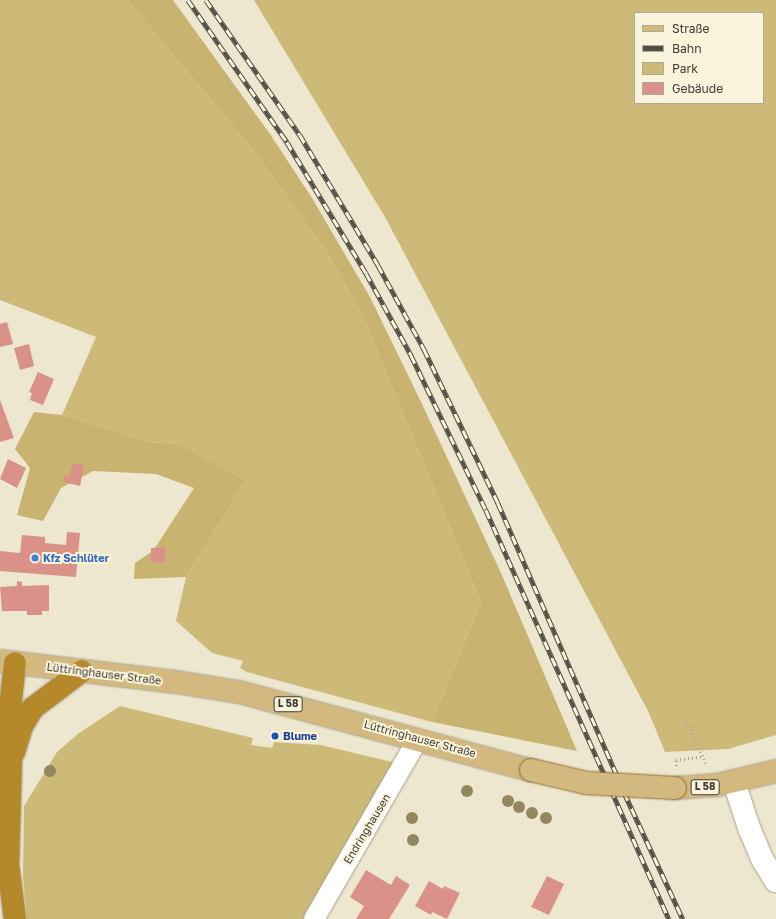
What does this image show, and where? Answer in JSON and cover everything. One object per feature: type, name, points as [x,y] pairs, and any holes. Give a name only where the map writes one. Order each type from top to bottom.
[{"type":"highway","points":[[8,662],[8,726],[12,759],[8,865],[15,919]]},
{"type":"highway","points":[[12,759],[22,726],[33,708],[82,671]]},
{"type":"main road","name":"Lüttringhauser Straße","points":[[8,662],[239,692],[531,770],[587,783],[675,788],[734,782]]},
{"type":"main road","name":"L 58","points":[[734,782],[776,771]]},
{"type":"street","name":"Endringhausen","points":[[314,919],[418,739]]},
{"type":"street","points":[[734,782],[749,828],[762,859],[776,881]]},
{"type":"path","points":[[676,760],[703,756],[685,719]]},
{"type":"green space","points":[[0,0],[127,0],[253,150],[325,249],[362,314],[481,602],[432,722],[247,672],[240,668],[243,661],[212,653],[176,621],[186,577],[246,480],[180,444],[149,442],[62,415],[96,337],[0,300]]},
{"type":"green space","points":[[254,0],[776,0],[776,735],[728,749],[665,752],[649,713],[385,217]]},
{"type":"green space","points":[[120,706],[253,738],[251,745],[272,748],[274,742],[321,745],[392,762],[394,765],[305,919],[27,919],[23,876],[24,806],[57,752],[79,733]]},
{"type":"shaded area","points":[[127,0],[173,0],[270,134],[312,198],[370,297],[422,404],[501,573],[577,751],[432,722],[481,602],[362,314],[325,249],[253,150]]},
{"type":"shaded area","points":[[34,412],[62,415],[149,442],[180,444],[246,480],[186,577],[134,579],[135,563],[153,551],[194,488],[156,474],[93,471],[61,488],[43,521],[17,515],[30,468],[15,449]]},
{"type":"building","points":[[7,322],[13,344],[0,347],[0,324]]},
{"type":"building","points":[[29,344],[34,366],[20,370],[14,348]]},
{"type":"building","points":[[38,372],[54,379],[43,405],[30,400],[32,393],[29,392]]},
{"type":"building","points":[[0,400],[14,438],[0,442]]},
{"type":"building","points":[[8,459],[26,468],[17,488],[0,479]]},
{"type":"building","points":[[73,463],[84,465],[80,486],[63,482],[65,475],[69,476]]},
{"type":"building","points":[[67,532],[80,533],[76,577],[0,571],[0,551],[20,553],[22,535],[45,537],[45,543],[66,545]]},
{"type":"building","points":[[165,547],[165,562],[151,562],[151,548]]},
{"type":"building","points":[[17,581],[22,582],[22,586],[49,585],[49,611],[42,611],[42,615],[27,615],[27,611],[2,611],[0,587],[17,586]]},
{"type":"building","points":[[366,870],[391,885],[396,876],[410,885],[389,919],[356,919],[364,906],[350,897]]},
{"type":"building","points":[[547,876],[564,884],[549,915],[531,907]]},
{"type":"building","points":[[429,881],[443,889],[444,886],[460,893],[447,919],[432,912],[431,915],[415,906]]},
{"type":"railway","points":[[188,0],[287,142],[366,273],[411,355],[486,510],[669,919]]},
{"type":"railway","points":[[206,0],[300,135],[378,265],[424,349],[498,503],[624,792],[683,919]]},
{"type":"place","name":"Kfz Schlüter","points":[[35,558]]},
{"type":"place","name":"Blume","points":[[275,736]]}]
